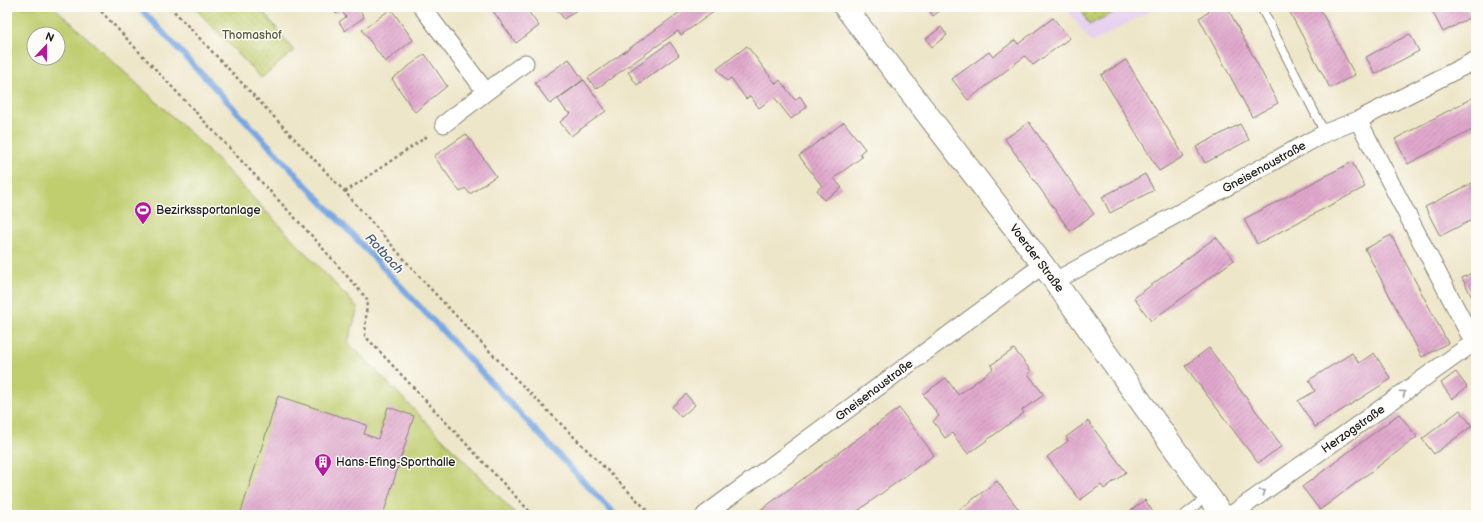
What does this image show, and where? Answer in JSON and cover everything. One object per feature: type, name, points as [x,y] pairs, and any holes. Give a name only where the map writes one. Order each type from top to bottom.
[{"type":"main road","name":"Voerder Straße","points":[[854,10],[1049,273],[1222,515]]},
{"type":"street","points":[[422,7],[486,92]]},
{"type":"street","name":"Gneisenaustraße","points":[[705,515],[1049,273],[1325,133],[1358,120],[1476,60]]},
{"type":"street","points":[[444,124],[525,63]]},
{"type":"street","name":"Herzogstraße","points":[[1231,515],[1475,342],[1358,120]]},
{"type":"lane","points":[[1261,7],[1325,133]]},
{"type":"lane","points":[[1184,515],[1208,495]]},
{"type":"path","points":[[97,7],[312,236],[367,299],[365,336],[533,515]]},
{"type":"path","points":[[170,7],[345,192],[426,284],[508,370],[652,515]]},
{"type":"path","points":[[345,192],[444,124]]},
{"type":"shaded area","points":[[1065,7],[1157,7],[1092,43]]},
{"type":"green space","name":"Bezirkssportanlage","points":[[7,7],[54,7],[201,143],[358,308],[348,342],[517,515],[7,515]]},
{"type":"green space","name":"Thomashof","points":[[194,7],[260,7],[294,51],[261,78]]},
{"type":"green space","points":[[1080,7],[1124,7],[1089,25]]},
{"type":"building","points":[[331,7],[362,7],[359,9],[364,17],[345,31],[339,22],[346,17],[341,10],[336,14]]},
{"type":"building","points":[[498,7],[525,7],[539,26],[516,43],[493,11]]},
{"type":"building","points":[[555,7],[576,7],[578,9],[564,19]]},
{"type":"building","points":[[687,7],[712,7],[715,11],[681,35],[678,31],[596,89],[588,78]]},
{"type":"building","points":[[927,7],[945,7],[933,16]]},
{"type":"building","points":[[1207,7],[1227,7],[1278,103],[1252,117],[1199,18],[1209,12]]},
{"type":"building","points":[[1287,7],[1319,7],[1355,75],[1330,88]]},
{"type":"building","points":[[1430,7],[1465,7],[1471,17],[1443,32]]},
{"type":"building","points":[[391,9],[413,40],[385,62],[362,30]]},
{"type":"building","points":[[1053,18],[1070,38],[1033,65],[1025,56],[968,100],[952,79],[989,52],[993,57],[1015,40],[1018,44]]},
{"type":"building","points":[[941,27],[947,35],[932,47],[926,39]]},
{"type":"building","points":[[1410,34],[1419,51],[1375,74],[1366,57]]},
{"type":"building","points":[[670,42],[679,55],[637,85],[628,72]]},
{"type":"building","points":[[747,46],[776,84],[780,80],[795,100],[800,96],[807,107],[791,119],[774,97],[759,108],[750,96],[746,99],[731,78],[727,81],[717,69]]},
{"type":"building","points":[[425,54],[447,86],[415,112],[392,79]]},
{"type":"building","points":[[569,59],[583,80],[550,104],[535,83]]},
{"type":"building","points":[[1126,60],[1184,156],[1159,171],[1101,75]]},
{"type":"building","points":[[584,80],[606,111],[571,136],[560,122],[571,113],[566,111],[558,99]]},
{"type":"building","points":[[1476,96],[1476,128],[1408,164],[1395,139]]},
{"type":"building","points":[[844,122],[865,149],[860,153],[862,157],[834,178],[842,188],[824,200],[817,190],[822,186],[799,156]]},
{"type":"building","points":[[1029,122],[1094,214],[1070,231],[1005,139]]},
{"type":"building","points":[[1240,124],[1249,140],[1205,163],[1196,147]]},
{"type":"building","points":[[466,134],[496,176],[470,194],[465,188],[460,192],[434,156]]},
{"type":"building","points":[[1352,162],[1365,187],[1257,244],[1244,219]]},
{"type":"building","points":[[1145,174],[1154,190],[1110,213],[1102,197]]},
{"type":"building","points":[[1476,181],[1476,218],[1440,236],[1425,207]]},
{"type":"building","points":[[1391,235],[1448,343],[1422,357],[1365,249]]},
{"type":"building","points":[[1216,237],[1234,260],[1151,321],[1134,298]]},
{"type":"building","points":[[1476,271],[1476,305],[1462,278]]},
{"type":"building","points":[[1209,348],[1282,446],[1258,463],[1185,366]]},
{"type":"building","points":[[1014,349],[1031,371],[1028,374],[1044,395],[1022,410],[1024,413],[968,454],[952,433],[945,438],[933,421],[939,416],[923,394],[946,378],[958,395],[993,369],[991,365]]},
{"type":"building","points":[[1352,353],[1359,363],[1374,353],[1391,379],[1315,427],[1298,401],[1315,391],[1309,380]]},
{"type":"building","points":[[1456,372],[1467,387],[1452,399],[1441,383]]},
{"type":"building","points":[[686,394],[695,405],[681,417],[672,407]]},
{"type":"building","name":"Hans-Efing-Sporthalle","points":[[278,396],[367,425],[364,434],[378,439],[388,407],[414,416],[383,515],[240,515]]},
{"type":"building","points":[[899,408],[934,455],[852,515],[754,515]]},
{"type":"building","points":[[1460,410],[1472,426],[1434,454],[1422,439]]},
{"type":"building","points":[[1399,414],[1417,437],[1320,510],[1302,487]]},
{"type":"building","points":[[1088,421],[1126,472],[1104,489],[1101,485],[1080,500],[1047,457],[1068,441],[1066,437]]},
{"type":"building","points":[[997,481],[1023,515],[956,515],[955,513]]},
{"type":"building","points":[[1145,500],[1153,512],[1149,515],[1125,515]]},
{"type":"waterway","name":"Rotbach","points":[[139,7],[615,515]]},
{"type":"place","name":"Bezirkssportanlage","points":[[143,225]]},
{"type":"place","name":"Hans-Efing-Sporthalle","points":[[323,477]]}]
